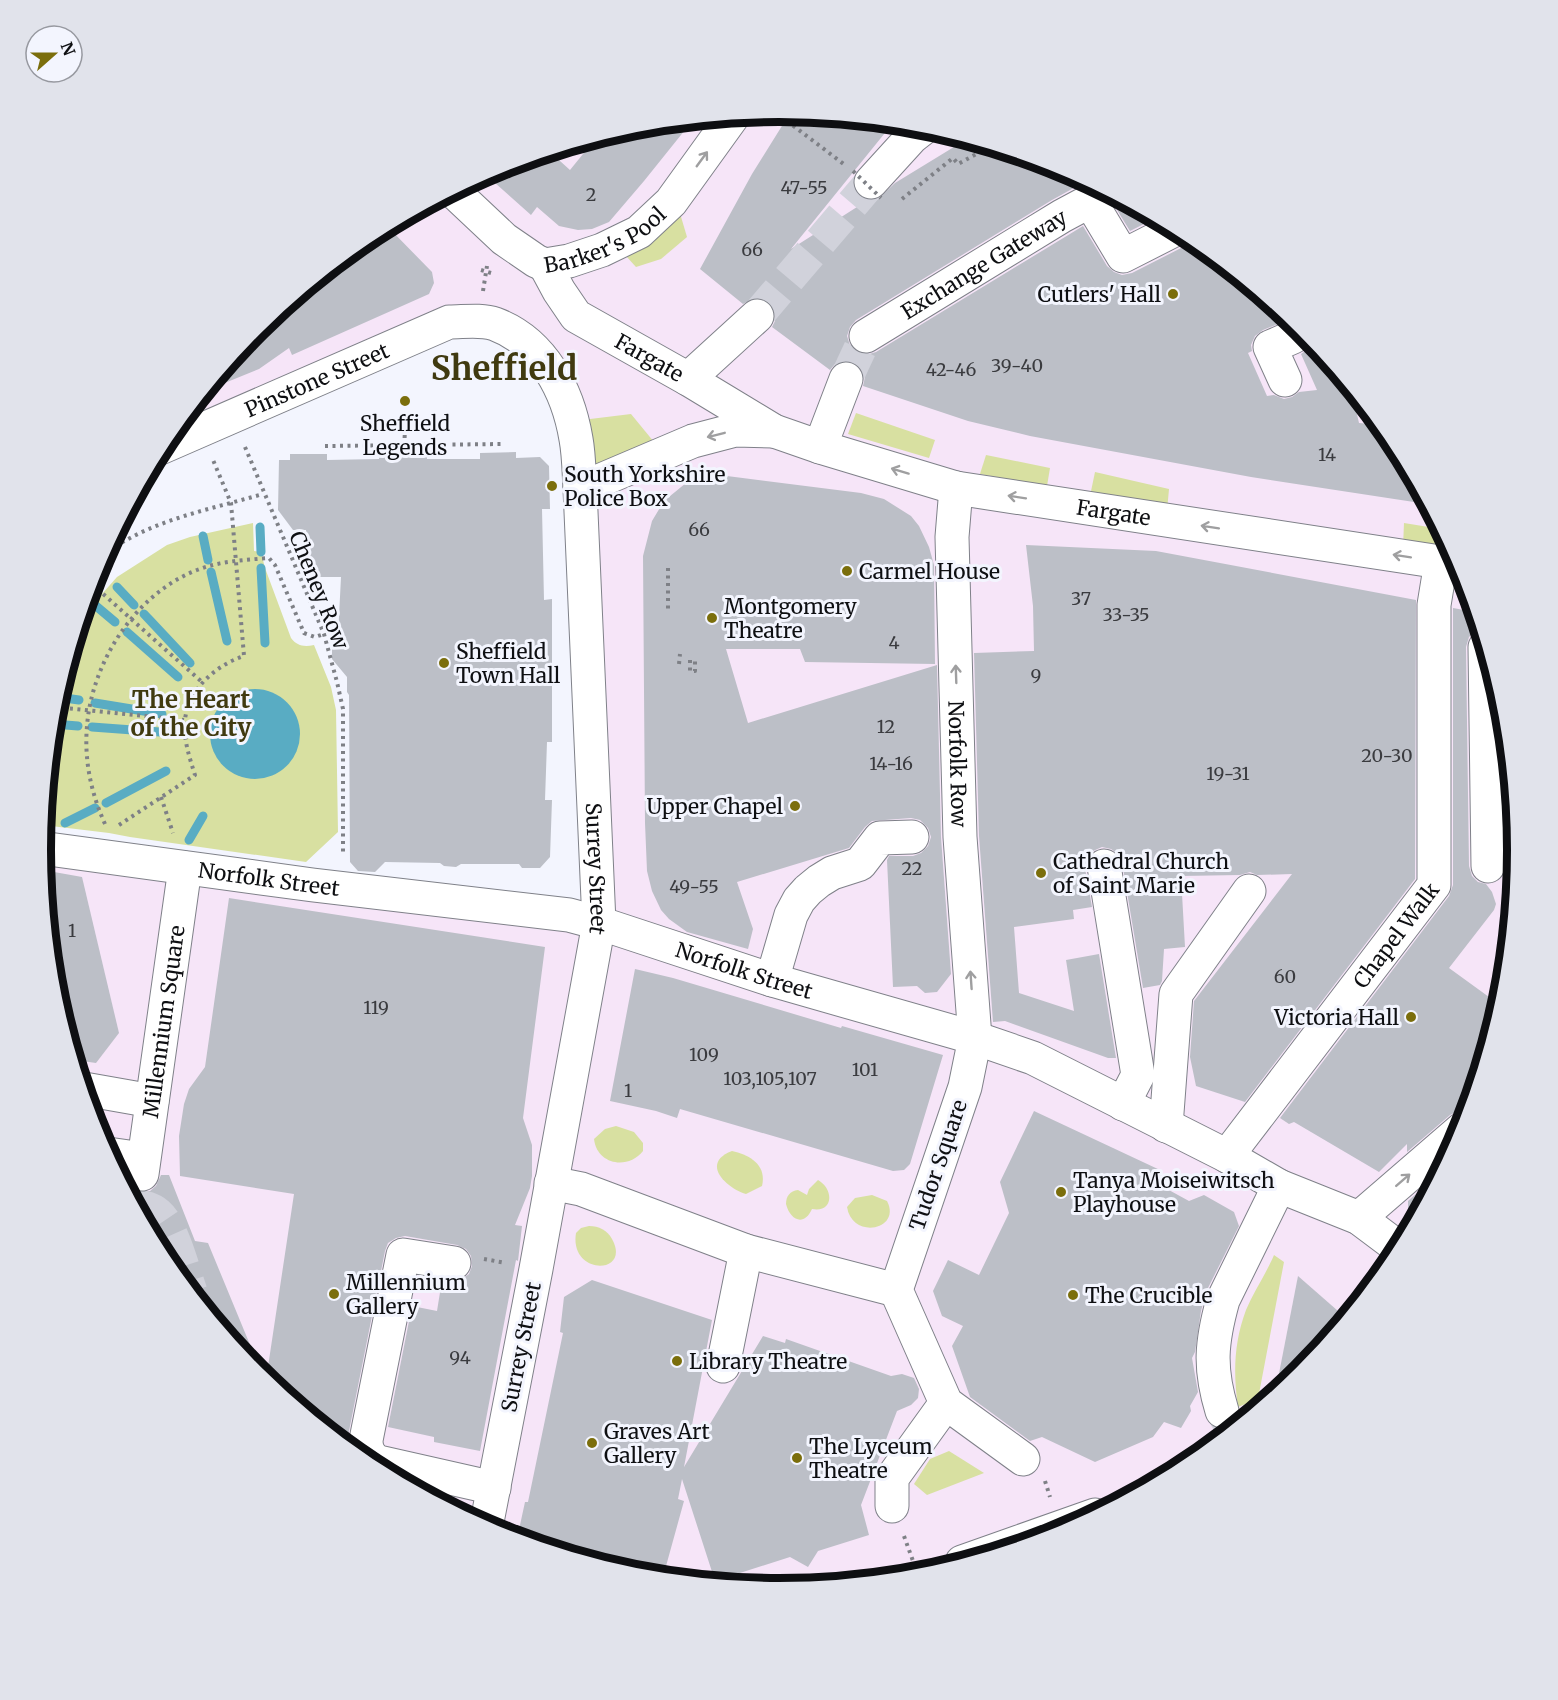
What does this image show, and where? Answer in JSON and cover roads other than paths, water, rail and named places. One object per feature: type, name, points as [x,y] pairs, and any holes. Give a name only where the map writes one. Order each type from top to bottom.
[{"type":"street","name":"Barker's Pool","points":[[459,196],[504,239],[545,265],[586,257],[639,232],[671,202],[727,124]]},
{"type":"street","points":[[873,188],[915,135]]},
{"type":"street","name":"Exchange Gateway","points":[[866,336],[1090,201],[1123,256],[1166,234]]},
{"type":"street","name":"Fargate","points":[[545,265],[576,316],[774,431],[820,447],[956,488],[1449,564]]},
{"type":"street","points":[[688,379],[758,316]]},
{"type":"street","name":"Pinstone Street","points":[[178,441],[449,322],[476,321]]},
{"type":"street","name":"Surrey Street","points":[[476,321],[494,324],[527,342],[549,367],[559,383],[573,422],[580,489],[599,923],[488,1517]]},
{"type":"street","points":[[1285,380],[1270,347],[1293,337]]},
{"type":"street","points":[[820,447],[846,379]]},
{"type":"street","name":"Fargate","points":[[580,489],[693,441],[735,430],[774,431]]},
{"type":"street","name":"Norfolk Row","points":[[956,488],[952,537],[960,837],[975,1038]]},
{"type":"street","name":"Chapel Walk","points":[[1227,1156],[1434,885],[1434,605],[1449,565]]},
{"type":"street","points":[[1485,676],[1488,866]]},
{"type":"street","points":[[772,980],[791,915],[799,900],[808,890],[832,873],[860,864],[880,838],[912,837]]},
{"type":"street","name":"Norfolk Street","points":[[51,849],[569,915],[599,923],[772,980],[975,1038],[1033,1058],[1227,1156],[1279,1186],[1359,1218],[1391,1242]]},
{"type":"street","points":[[1104,866],[1138,1075],[1123,1104]]},
{"type":"street","name":"Millennium Square","points":[[120,1158],[142,1167],[184,868]]},
{"type":"street","points":[[1166,1126],[1176,994],[1249,891]]},
{"type":"street","name":"Tudor Square","points":[[896,1290],[965,1087],[975,1038]]},
{"type":"street","points":[[92,1090],[152,1101]]},
{"type":"street","points":[[1359,1218],[1445,1143]]},
{"type":"street","points":[[551,1184],[581,1190],[746,1251],[896,1290],[946,1402],[1023,1459]]},
{"type":"street","points":[[1222,1410],[1212,1368],[1215,1334],[1223,1300],[1279,1186]]},
{"type":"street","points":[[723,1365],[746,1251]]},
{"type":"street","points":[[368,1450],[366,1440],[403,1255],[454,1263]]},
{"type":"street","points":[[892,1506],[892,1478],[946,1402]]},
{"type":"street","points":[[390,1465],[494,1488]]},
{"type":"water","points":[[255,689],[272,692],[287,702],[297,717],[300,734],[297,751],[287,766],[272,776],[255,779],[238,776],[223,766],[213,751],[210,734],[213,717],[223,702],[238,692]]},
{"type":"waterway","points":[[260,527],[261,552]]},
{"type":"waterway","points":[[203,536],[208,560]]},
{"type":"waterway","points":[[261,568],[265,643]]},
{"type":"waterway","points":[[211,572],[227,641]]},
{"type":"waterway","points":[[117,587],[134,605]]},
{"type":"waterway","points":[[96,606],[115,622]]},
{"type":"waterway","points":[[144,614],[190,663]]},
{"type":"waterway","points":[[127,632],[178,677]]},
{"type":"waterway","points":[[67,698],[79,700]]},
{"type":"waterway","points":[[95,703],[162,714]]},
{"type":"waterway","points":[[62,725],[78,726]]},
{"type":"waterway","points":[[92,727],[160,732]]},
{"type":"waterway","points":[[106,803],[166,771]]},
{"type":"waterway","points":[[65,823],[95,808]]},
{"type":"waterway","points":[[189,840],[203,816]]},
{"type":"tunnel","points":[[757,316],[871,182]]},
{"type":"tunnel","points":[[846,379],[866,336]]},
{"type":"tunnel","points":[[145,1207],[153,1210],[163,1220],[173,1239],[182,1266]]},
{"type":"tunnel","points":[[1222,1411],[1228,1423]]},
{"type":"place","name":"Cutlers' Hall","points":[[1173,294]]},
{"type":"place","name":"Sheffield Legends","points":[[405,401]]},
{"type":"place","name":"South Yorkshire Police Box","points":[[552,486]]},
{"type":"place","name":"Carmel House","points":[[847,571]]},
{"type":"place","name":"Montgomery Theatre","points":[[712,618]]},
{"type":"place","name":"Sheffield Town Hall","points":[[444,663]]},
{"type":"place","name":"Upper Chapel","points":[[795,806]]},
{"type":"place","name":"Cathedral Church of Saint Marie","points":[[1041,873]]},
{"type":"place","name":"Victoria Hall","points":[[1411,1017]]},
{"type":"place","name":"Tanya Moiseiwitsch Playhouse","points":[[1061,1192]]},
{"type":"place","name":"Millennium Gallery","points":[[334,1294]]},
{"type":"place","name":"The Crucible","points":[[1073,1295]]},
{"type":"place","name":"Library Theatre","points":[[677,1361]]},
{"type":"place","name":"Graves Art Gallery","points":[[592,1443]]},
{"type":"place","name":"The Lyceum Theatre","points":[[797,1458]]},
{"type":"district","name":"Sheffield","points":[[504,368]]},
{"type":"district","name":"The Heart of the City","points":[[191,713]]}]
